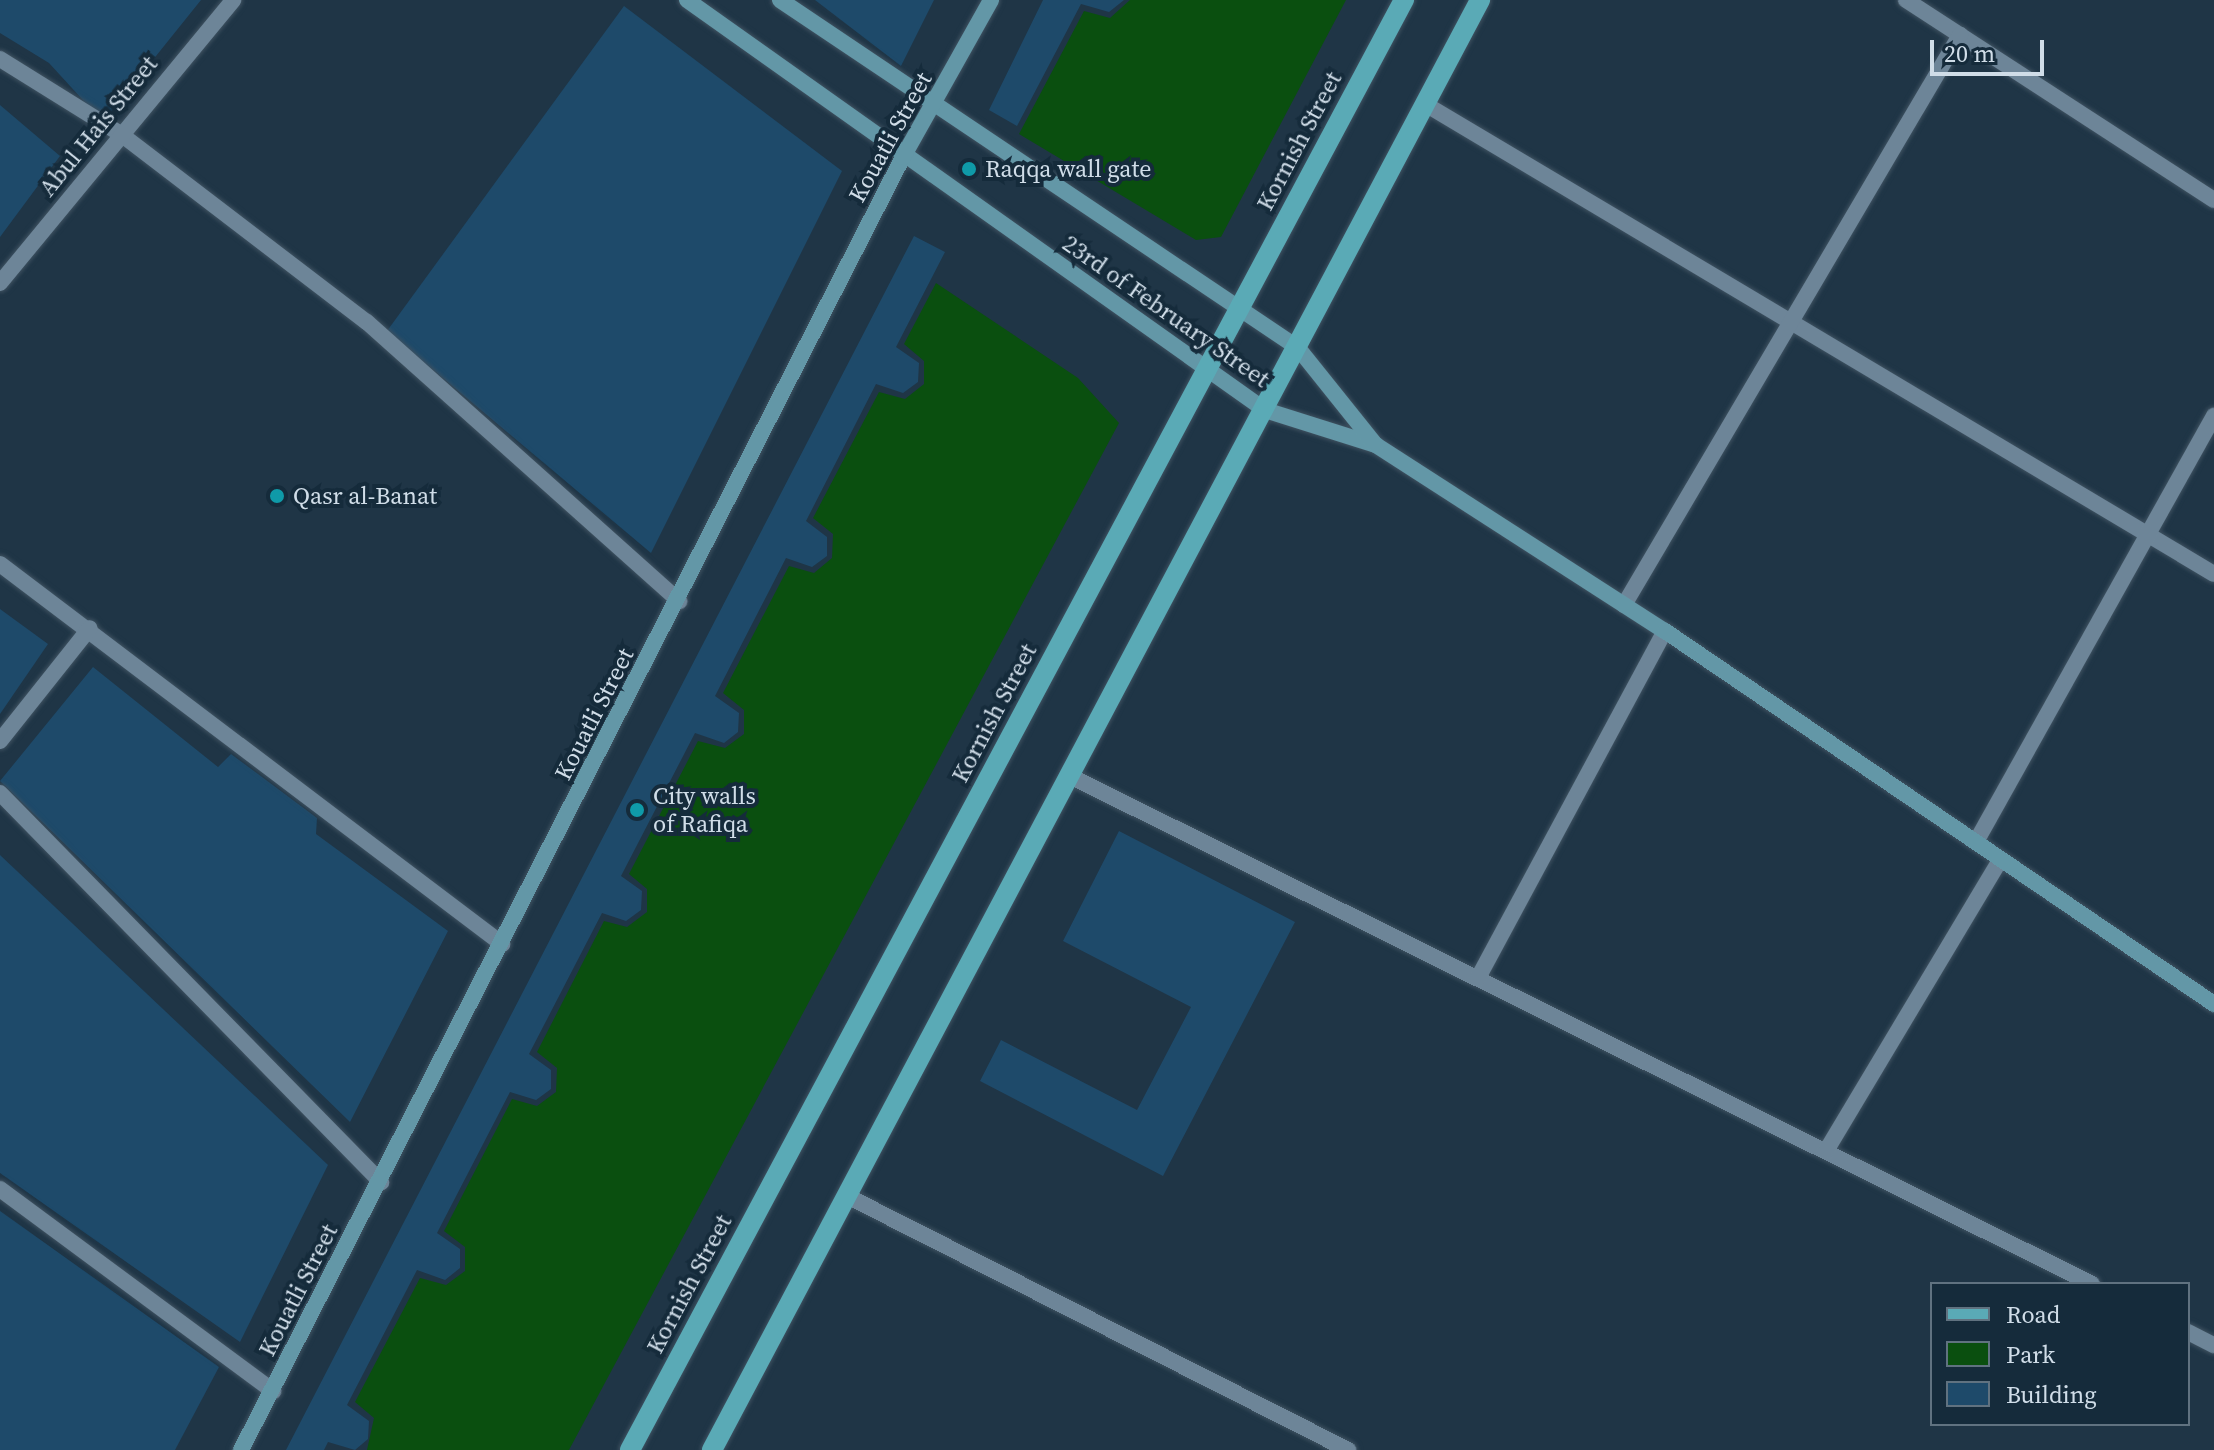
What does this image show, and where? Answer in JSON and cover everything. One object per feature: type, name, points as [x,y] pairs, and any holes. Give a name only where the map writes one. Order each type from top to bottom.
[{"type":"main road","name":"23rd of February Street","points":[[687,0],[903,157],[1265,410],[1376,445]]},
{"type":"main road","name":"23rd of February Street","points":[[780,0],[934,110],[1240,307],[1298,348],[1376,445]]},
{"type":"main road","name":"Kouatli Street","points":[[241,1450],[679,601],[903,157],[934,110],[991,0]]},
{"type":"main road","name":"Kornish Street","points":[[630,1450],[1404,0]]},
{"type":"main road","points":[[712,1450],[1480,0]]},
{"type":"main road","points":[[1376,445],[1665,631],[1977,840],[2214,1004]]},
{"type":"street","name":"Abul Hais Street","points":[[0,283],[233,0]]},
{"type":"street","points":[[1906,0],[2214,200]]},
{"type":"street","points":[[1624,605],[1960,35]]},
{"type":"street","points":[[0,59],[122,135],[367,322],[679,601]]},
{"type":"street","points":[[1425,104],[1789,326],[2214,574]]},
{"type":"street","points":[[1977,840],[2152,537],[2214,416]]},
{"type":"street","points":[[0,564],[90,628],[502,944]]},
{"type":"street","points":[[0,741],[90,628]]},
{"type":"street","points":[[1478,978],[1665,631]]},
{"type":"street","points":[[1070,776],[2088,1282]]},
{"type":"street","points":[[0,793],[381,1182]]},
{"type":"street","points":[[1826,1151],[2001,859]]},
{"type":"street","points":[[0,1189],[273,1391]]},
{"type":"street","points":[[847,1196],[1348,1450]]},
{"type":"street","points":[[2190,1333],[2214,1345]]},
{"type":"green space","points":[[1130,0],[1346,0],[1221,237],[1196,240],[1019,134],[1084,11],[1110,18]]},
{"type":"green space","points":[[936,283],[1078,378],[1119,423],[569,1450],[367,1450],[374,1418],[355,1402],[420,1278],[446,1285],[465,1271],[465,1247],[444,1231],[512,1099],[537,1106],[556,1092],[557,1068],[537,1052],[604,921],[627,927],[647,912],[647,889],[629,874],[698,741],[725,748],[744,734],[744,710],[723,693],[789,566],[814,573],[832,558],[833,534],[813,518],[879,392],[905,399],[924,384],[924,361],[904,344]]},
{"type":"building","points":[[0,0],[201,0],[103,122],[49,63],[0,33]]},
{"type":"building","points":[[815,0],[934,0],[901,66]]},
{"type":"building","points":[[1043,0],[1124,0],[1109,12],[1081,4],[1017,126],[989,110]]},
{"type":"building","points":[[624,6],[842,171],[651,553],[387,331]]},
{"type":"building","points":[[0,105],[60,156],[0,237]]},
{"type":"building","name":"City walls of Rafiqa","points":[[914,236],[945,252],[896,347],[919,363],[918,382],[903,393],[876,384],[806,521],[827,537],[827,556],[812,567],[786,558],[715,696],[739,713],[738,732],[724,743],[695,733],[621,876],[642,891],[641,910],[626,921],[602,913],[529,1054],[551,1070],[551,1089],[536,1100],[510,1092],[437,1233],[460,1249],[460,1268],[445,1280],[417,1270],[347,1405],[369,1421],[368,1439],[355,1450],[328,1442],[324,1450],[286,1450]]},
{"type":"building","points":[[0,609],[48,644],[0,714]]},
{"type":"building","points":[[93,667],[218,767],[231,754],[317,818],[316,834],[448,931],[350,1122],[0,781]]},
{"type":"building","points":[[1119,831],[1295,922],[1163,1176],[980,1081],[1001,1040],[1137,1110],[1191,1007],[1063,941]]},
{"type":"building","points":[[0,855],[328,1165],[240,1342],[0,1173]]},
{"type":"building","points":[[0,1211],[219,1367],[175,1450],[0,1450]]},
{"type":"place","name":"Raqqa wall gate","points":[[969,169]]},
{"type":"place","name":"Qasr al-Banat","points":[[277,496]]},
{"type":"place","name":"City walls of Rafiqa","points":[[637,810]]}]
